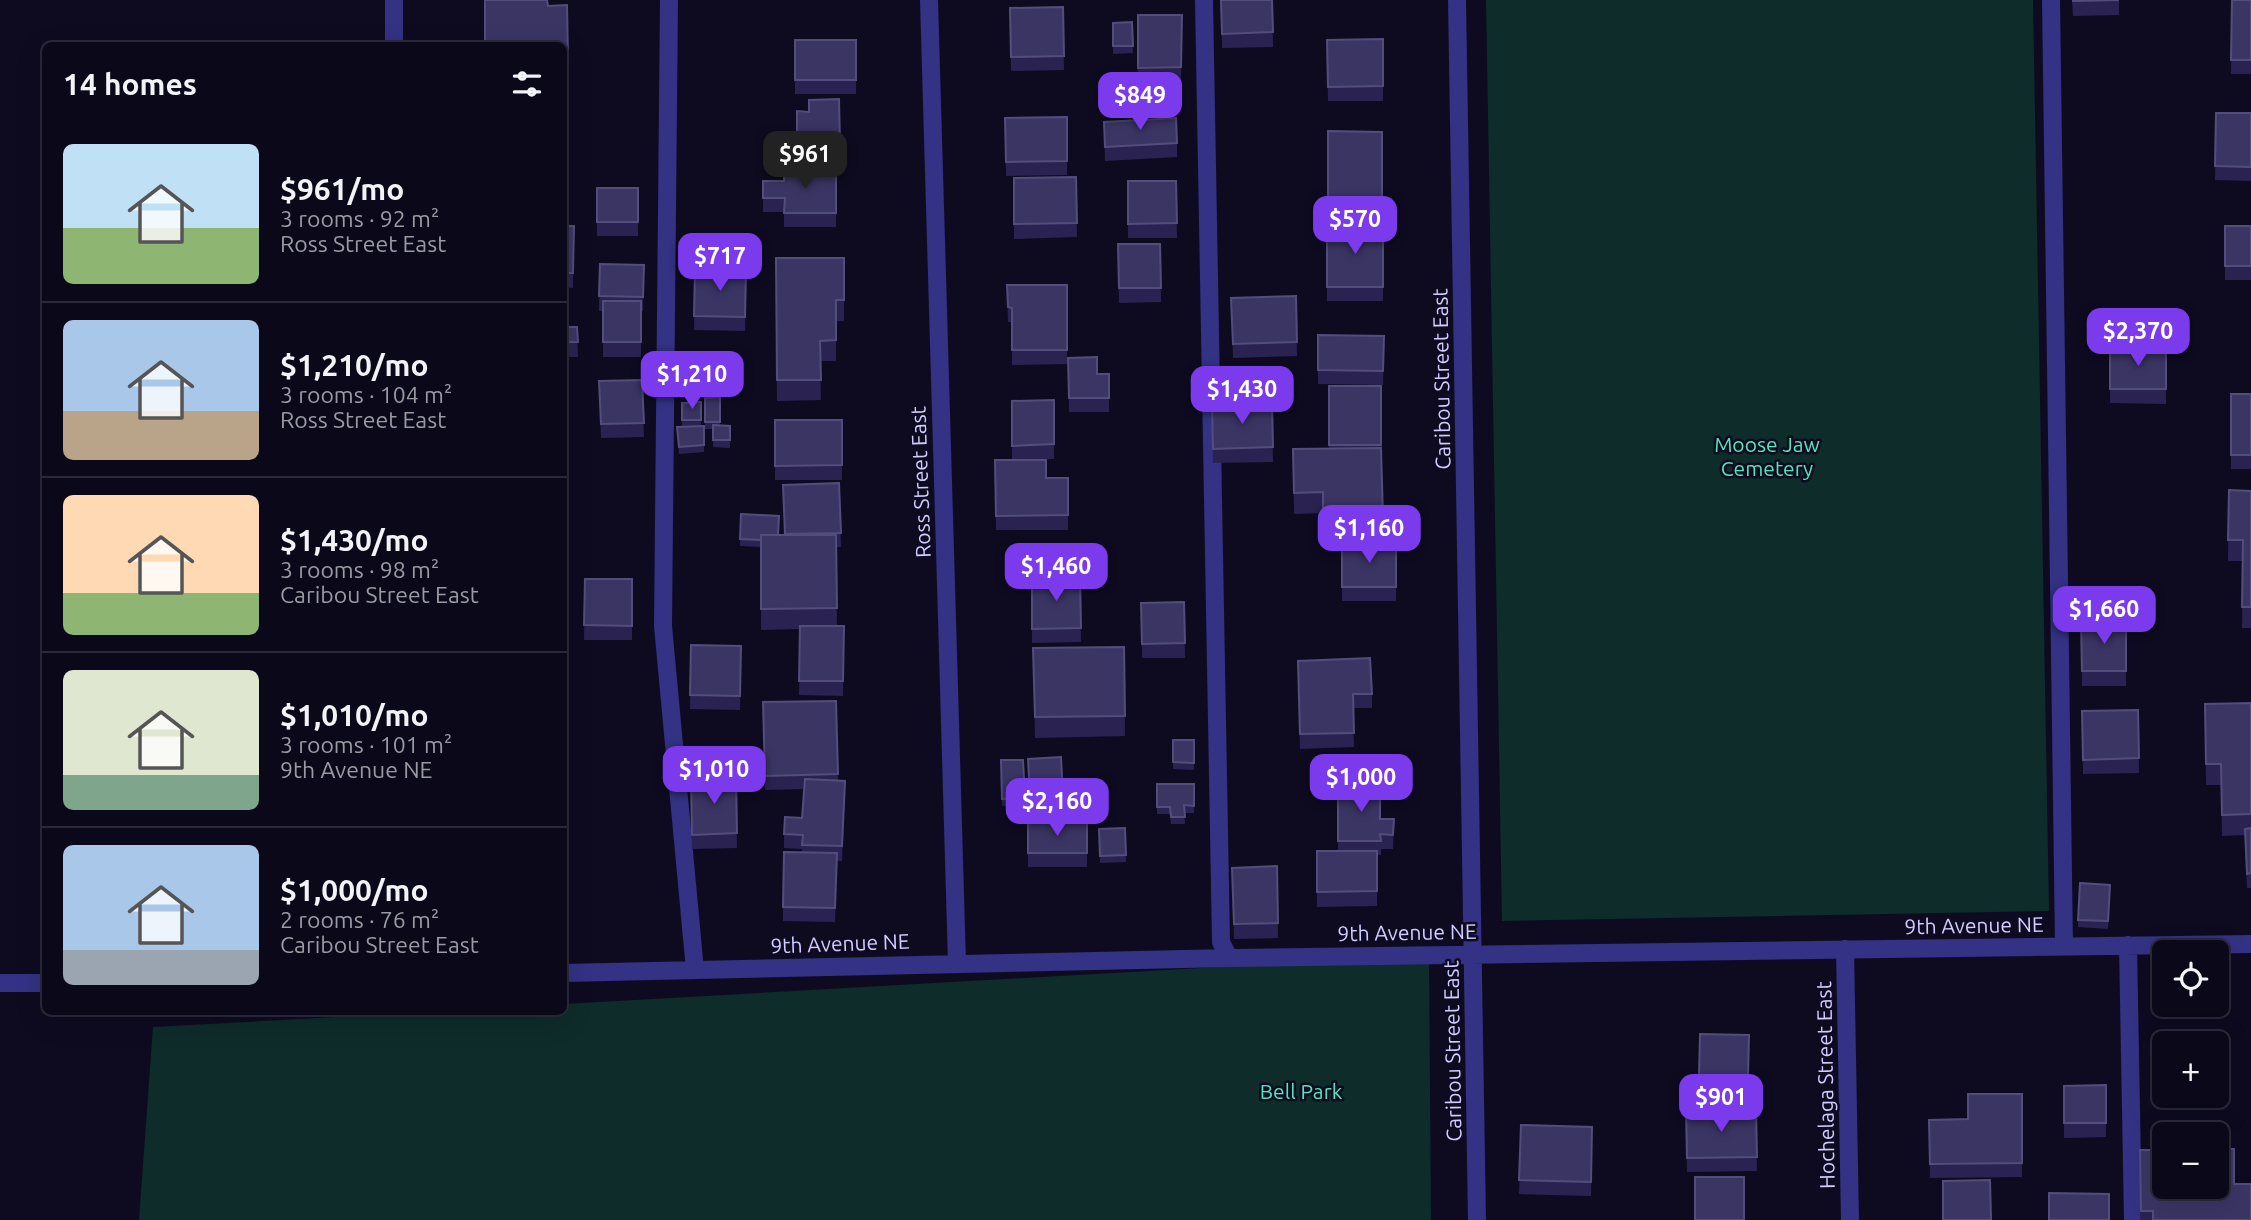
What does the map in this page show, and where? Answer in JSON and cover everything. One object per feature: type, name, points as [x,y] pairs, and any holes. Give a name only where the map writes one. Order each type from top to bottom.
[{"type":"street","points":[[394,0],[394,42]]},
{"type":"street","points":[[669,0],[663,626],[695,970]]},
{"type":"street","name":"Ross Street East","points":[[929,0],[957,962]]},
{"type":"street","points":[[1205,0],[1221,942],[1229,958]]},
{"type":"street","name":"Caribou Street East","points":[[1457,0],[1477,1220]]},
{"type":"street","points":[[2051,0],[2064,946]]},
{"type":"street","name":"9th Avenue NE","points":[[567,973],[957,962],[2251,944]]},
{"type":"street","points":[[2128,945],[2133,1220]]},
{"type":"street","name":"Hochelaga Street East","points":[[1845,949],[1850,1220]]},
{"type":"street","points":[[0,984],[42,983]]},
{"type":"green space","name":"Moose Jaw Cemetery","points":[[1486,0],[2033,0],[2049,911],[1502,921]]},
{"type":"green space","name":"Bell Park","points":[[1429,955],[1431,1220],[139,1220],[153,1027],[373,1015],[567,1015],[567,1004]]},
{"type":"building","points":[[485,0],[547,0],[548,6],[567,5],[568,56],[567,42],[485,42]]},
{"type":"building","points":[[1221,0],[1272,0],[1273,32],[1222,34]]},
{"type":"building","points":[[2232,0],[2251,0],[2251,60],[2231,60]]},
{"type":"building","points":[[1063,7],[1064,56],[1011,57],[1010,8]]},
{"type":"building","points":[[1138,15],[1182,15],[1181,67],[1138,68]]},
{"type":"building","points":[[1132,22],[1133,46],[1113,46],[1113,23]]},
{"type":"building","points":[[1383,39],[1383,86],[1328,87],[1327,40]]},
{"type":"building","points":[[795,40],[856,40],[856,80],[795,80]]},
{"type":"building","points":[[839,99],[840,143],[797,143],[797,111],[809,112],[809,100]]},
{"type":"building","points":[[2216,113],[2251,113],[2251,167],[2215,166]]},
{"type":"building","points":[[1067,117],[1067,161],[1006,162],[1005,118]]},
{"type":"building","points":[[1176,118],[1177,143],[1105,147],[1104,122]]},
{"type":"building","points":[[1328,131],[1382,132],[1382,205],[1328,205]]},
{"type":"building","points":[[784,170],[836,170],[836,213],[784,213],[785,198],[763,198],[763,181],[784,181]]},
{"type":"building","points":[[1076,177],[1077,223],[1014,224],[1014,178]]},
{"type":"building","points":[[1128,181],[1176,181],[1177,223],[1128,224]]},
{"type":"building","points":[[597,188],[638,188],[638,222],[597,222]]},
{"type":"building","points":[[1327,224],[1383,224],[1383,287],[1327,287]]},
{"type":"building","points":[[567,226],[574,226],[573,273],[567,273]]},
{"type":"building","points":[[2225,226],[2251,226],[2251,266],[2225,266]]},
{"type":"building","points":[[1118,244],[1160,244],[1161,288],[1119,288]]},
{"type":"building","points":[[776,258],[844,258],[844,300],[836,300],[836,340],[820,341],[821,380],[777,380]]},
{"type":"building","points":[[600,264],[644,265],[643,297],[599,296]]},
{"type":"building","points":[[695,269],[746,270],[745,317],[694,316]]},
{"type":"building","points":[[1007,285],[1067,285],[1067,350],[1012,350],[1012,308],[1008,307]]},
{"type":"building","points":[[1296,296],[1297,342],[1233,344],[1231,298]]},
{"type":"building","points":[[603,301],[641,301],[641,342],[603,342]]},
{"type":"building","points":[[567,327],[577,327],[578,342],[567,342]]},
{"type":"building","points":[[1318,335],[1384,336],[1383,371],[1318,370]]},
{"type":"building","points":[[2110,346],[2166,347],[2166,389],[2110,389]]},
{"type":"building","points":[[1097,357],[1097,374],[1109,374],[1109,398],[1069,398],[1068,358]]},
{"type":"building","points":[[642,380],[644,423],[601,424],[599,381]]},
{"type":"building","points":[[1329,386],[1381,386],[1381,445],[1329,445]]},
{"type":"building","points":[[2231,394],[2251,394],[2251,455],[2231,455]]},
{"type":"building","points":[[720,397],[720,422],[705,422],[705,398]]},
{"type":"building","points":[[1054,400],[1054,444],[1012,446],[1012,401]]},
{"type":"building","points":[[701,402],[701,420],[682,420],[682,403]]},
{"type":"building","points":[[1272,404],[1273,447],[1213,449],[1212,405]]},
{"type":"building","points":[[775,420],[842,420],[842,465],[775,466]]},
{"type":"building","points":[[713,425],[730,426],[730,440],[713,440]]},
{"type":"building","points":[[704,426],[704,445],[679,447],[677,427]]},
{"type":"building","points":[[1381,448],[1383,518],[1323,519],[1323,492],[1294,493],[1293,449]]},
{"type":"building","points":[[995,460],[1046,460],[1046,478],[1068,478],[1068,515],[996,516]]},
{"type":"building","points":[[839,483],[841,533],[785,534],[783,485]]},
{"type":"building","points":[[2229,490],[2251,491],[2251,607],[2242,607],[2243,540],[2228,540]]},
{"type":"building","points":[[741,514],[779,516],[778,535],[761,535],[761,540],[740,539]]},
{"type":"building","points":[[761,535],[836,535],[837,608],[761,609]]},
{"type":"building","points":[[1342,543],[1396,543],[1396,587],[1342,587]]},
{"type":"building","points":[[1032,577],[1080,577],[1081,628],[1032,629]]},
{"type":"building","points":[[585,579],[632,579],[632,626],[584,625]]},
{"type":"building","points":[[1184,602],[1185,643],[1142,644],[1141,603]]},
{"type":"building","points":[[2081,621],[2126,621],[2126,671],[2082,671]]},
{"type":"building","points":[[800,626],[844,626],[843,681],[799,681]]},
{"type":"building","points":[[691,645],[741,646],[740,696],[690,695]]},
{"type":"building","points":[[1124,647],[1125,716],[1035,717],[1033,648]]},
{"type":"building","points":[[1370,658],[1372,694],[1353,694],[1354,733],[1300,734],[1298,661]]},
{"type":"building","points":[[836,701],[838,774],[765,776],[763,702]]},
{"type":"building","points":[[2251,703],[2251,814],[2222,815],[2221,764],[2206,764],[2205,704]]},
{"type":"building","points":[[2138,710],[2139,758],[2083,760],[2082,711]]},
{"type":"building","points":[[1173,740],[1194,740],[1194,763],[1173,762]]},
{"type":"building","points":[[1061,757],[1063,796],[1030,797],[1028,759]]},
{"type":"building","points":[[1001,760],[1023,760],[1025,798],[1002,799]]},
{"type":"building","points":[[691,778],[736,778],[737,833],[692,835]]},
{"type":"building","points":[[805,779],[845,781],[842,846],[802,845],[803,835],[784,834],[785,817],[802,818]]},
{"type":"building","points":[[1157,784],[1194,784],[1194,806],[1184,805],[1185,817],[1171,817],[1170,807],[1157,807]]},
{"type":"building","points":[[1380,785],[1380,819],[1394,819],[1393,835],[1380,834],[1381,841],[1338,841],[1338,786]]},
{"type":"building","points":[[1028,822],[1087,823],[1087,853],[1028,853]]},
{"type":"building","points":[[1125,828],[1126,855],[1100,856],[1099,829]]},
{"type":"building","points":[[2251,828],[2251,873],[2247,874],[2245,829]]},
{"type":"building","points":[[1317,851],[1377,851],[1377,891],[1317,892]]},
{"type":"building","points":[[784,852],[837,853],[835,908],[783,907]]},
{"type":"building","points":[[1277,866],[1278,923],[1234,924],[1232,868]]},
{"type":"building","points":[[2080,883],[2110,885],[2108,921],[2078,920]]},
{"type":"building","points":[[1700,1034],[1749,1035],[1748,1076],[1699,1075]]},
{"type":"building","points":[[2106,1085],[2106,1123],[2064,1123],[2064,1086]]},
{"type":"building","points":[[1968,1094],[2022,1094],[2022,1163],[1930,1164],[1929,1120],[1968,1119]]},
{"type":"building","points":[[1756,1110],[1757,1157],[1687,1158],[1686,1111]]},
{"type":"building","points":[[1521,1125],[1592,1127],[1591,1182],[1519,1180]]},
{"type":"building","points":[[2229,1149],[2234,1149],[2234,1184],[2251,1184],[2251,1220],[2153,1220],[2153,1211],[2141,1211],[2140,1150],[2152,1150],[2152,1199],[2229,1199]]},
{"type":"building","points":[[1695,1177],[1744,1177],[1744,1220],[1695,1220]]},
{"type":"building","points":[[1990,1180],[1991,1220],[1943,1220],[1943,1181]]},
{"type":"building","points":[[2049,1193],[2109,1194],[2109,1220],[2049,1220]]}]
